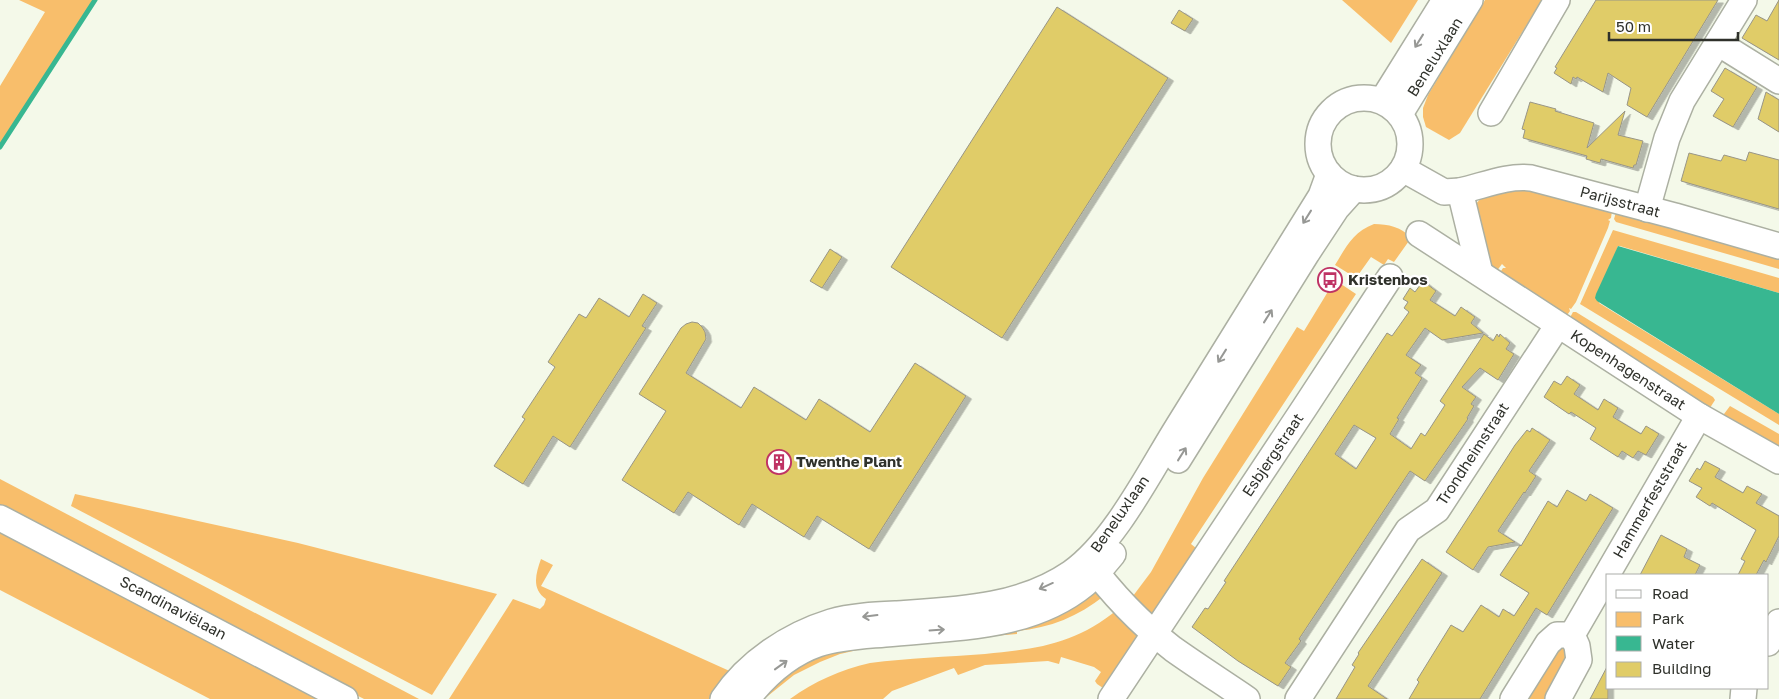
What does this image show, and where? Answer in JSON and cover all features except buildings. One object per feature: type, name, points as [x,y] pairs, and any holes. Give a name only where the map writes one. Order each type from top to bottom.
[{"type":"street","name":"Beneluxlaan","points":[[1390,107],[1445,0]]},
{"type":"street","name":"Beneluxlaan","points":[[1390,107],[1470,0]]},
{"type":"street","points":[[1491,113],[1557,0]]},
{"type":"street","points":[[1647,209],[1667,138],[1682,101],[1744,0]]},
{"type":"street","points":[[1718,43],[1779,81]]},
{"type":"street","points":[[1364,98],[1390,107],[1408,128],[1410,142],[1403,169],[1394,179],[1377,188],[1354,189],[1347,187],[1329,174],[1320,158],[1318,142],[1320,131],[1327,116],[1347,101],[1364,98]]},
{"type":"street","points":[[1403,169],[1444,192],[1460,191],[1480,273]]},
{"type":"street","name":"Beneluxlaan","points":[[746,699],[768,674],[795,655],[817,644],[842,638],[979,626],[1007,621],[1067,597],[1083,586],[1092,567],[1095,553],[1124,514],[1321,196],[1329,174]]},
{"type":"street","name":"Parijsstraat","points":[[1460,191],[1507,179],[1525,177],[1675,216],[1779,246]]},
{"type":"street","name":"Beneluxlaan","points":[[724,699],[730,688],[767,653],[796,636],[831,622],[871,616],[953,610],[1001,603],[1051,584],[1072,572],[1092,567],[1121,545],[1145,513],[1307,253],[1336,209],[1354,189]]},
{"type":"street","name":"Kopenhagenstraat","points":[[1419,234],[1699,416],[1779,460]]},
{"type":"street","name":"Esbjergstraat","points":[[1111,699],[1390,277]]},
{"type":"street","name":"Trondheimstraat","points":[[1298,699],[1408,530],[1437,510],[1558,325]]},
{"type":"street","name":"Hammerfeststraat","points":[[1607,574],[1699,416]]},
{"type":"street","name":"Scandinaviëlaan","points":[[0,518],[345,699]]},
{"type":"street","points":[[1092,567],[1118,598],[1154,633],[1247,699]]},
{"type":"street","name":"Hammerfeststraat","points":[[1572,635],[1606,576]]},
{"type":"street","points":[[1769,641],[1779,622]]},
{"type":"street","points":[[1513,699],[1548,643],[1557,634],[1572,635],[1577,646],[1579,660],[1558,699]]},
{"type":"green space","points":[[19,0],[95,0],[0,147],[0,86],[45,12]]},
{"type":"green space","points":[[1342,0],[1418,0],[1391,43]]},
{"type":"green space","points":[[1485,0],[1542,0],[1460,133],[1449,140],[1426,127],[1423,108],[1428,95]]},
{"type":"green space","points":[[1523,188],[1612,211],[1611,218],[1608,220],[1610,221],[1608,228],[1576,302],[1571,309],[1569,308],[1570,311],[1565,318],[1499,274],[1503,268],[1506,268],[1502,264],[1496,272],[1488,265],[1475,205],[1482,197]]},
{"type":"green space","points":[[1617,209],[1779,255],[1779,269],[1616,222],[1614,219]]},
{"type":"green space","points":[[1374,224],[1394,227],[1403,231],[1411,238],[1394,262],[1388,259],[1384,265],[1371,257],[1356,278],[1335,265],[1355,236]]},
{"type":"green space","points":[[1613,230],[1779,278],[1779,293],[1618,246],[1599,303],[1779,414],[1779,425],[1580,304]]},
{"type":"green space","points":[[1335,280],[1356,294],[1191,544],[1201,552],[1158,612],[1148,613],[1133,596],[1151,572],[1203,478],[1297,327],[1304,331]]},
{"type":"green space","points":[[1573,312],[1576,312],[1713,397],[1715,400],[1708,411],[1567,323]]},
{"type":"green space","points":[[1730,406],[1779,434],[1779,451],[1721,418]]},
{"type":"green space","points":[[0,479],[419,699],[364,699],[0,508]]},
{"type":"green space","points":[[75,494],[298,543],[497,594],[432,695],[71,506]]},
{"type":"green space","points":[[0,529],[324,699],[210,699],[0,590]]},
{"type":"green space","points":[[541,559],[553,565],[541,586],[734,673],[713,699],[449,699],[513,599],[540,609],[544,605],[546,599],[538,590],[536,580]]},
{"type":"green space","points":[[1095,591],[1104,596],[1074,615],[1052,624],[1017,631],[1017,634],[875,646],[840,654],[794,675],[764,699],[749,699],[796,661]]},
{"type":"green space","points":[[1118,609],[1140,635],[1111,686],[1103,688],[1097,684],[1095,681],[1101,672],[1094,667],[1061,657],[1059,664],[1048,661],[985,665],[958,675],[954,668],[892,691],[883,699],[790,699],[828,677],[870,663],[1004,652],[1055,643],[1087,630]]},
{"type":"green space","points":[[1561,646],[1570,650],[1553,699],[1519,699]]},
{"type":"water","points":[[1618,246],[1779,293],[1779,414],[1597,301],[1595,298],[1596,294]]},
{"type":"waterway","points":[[0,147],[95,0]]},
{"type":"place","name":"Kristenbos","points":[[1330,280]]},
{"type":"place","name":"Twenthe Plant","points":[[779,462]]}]
